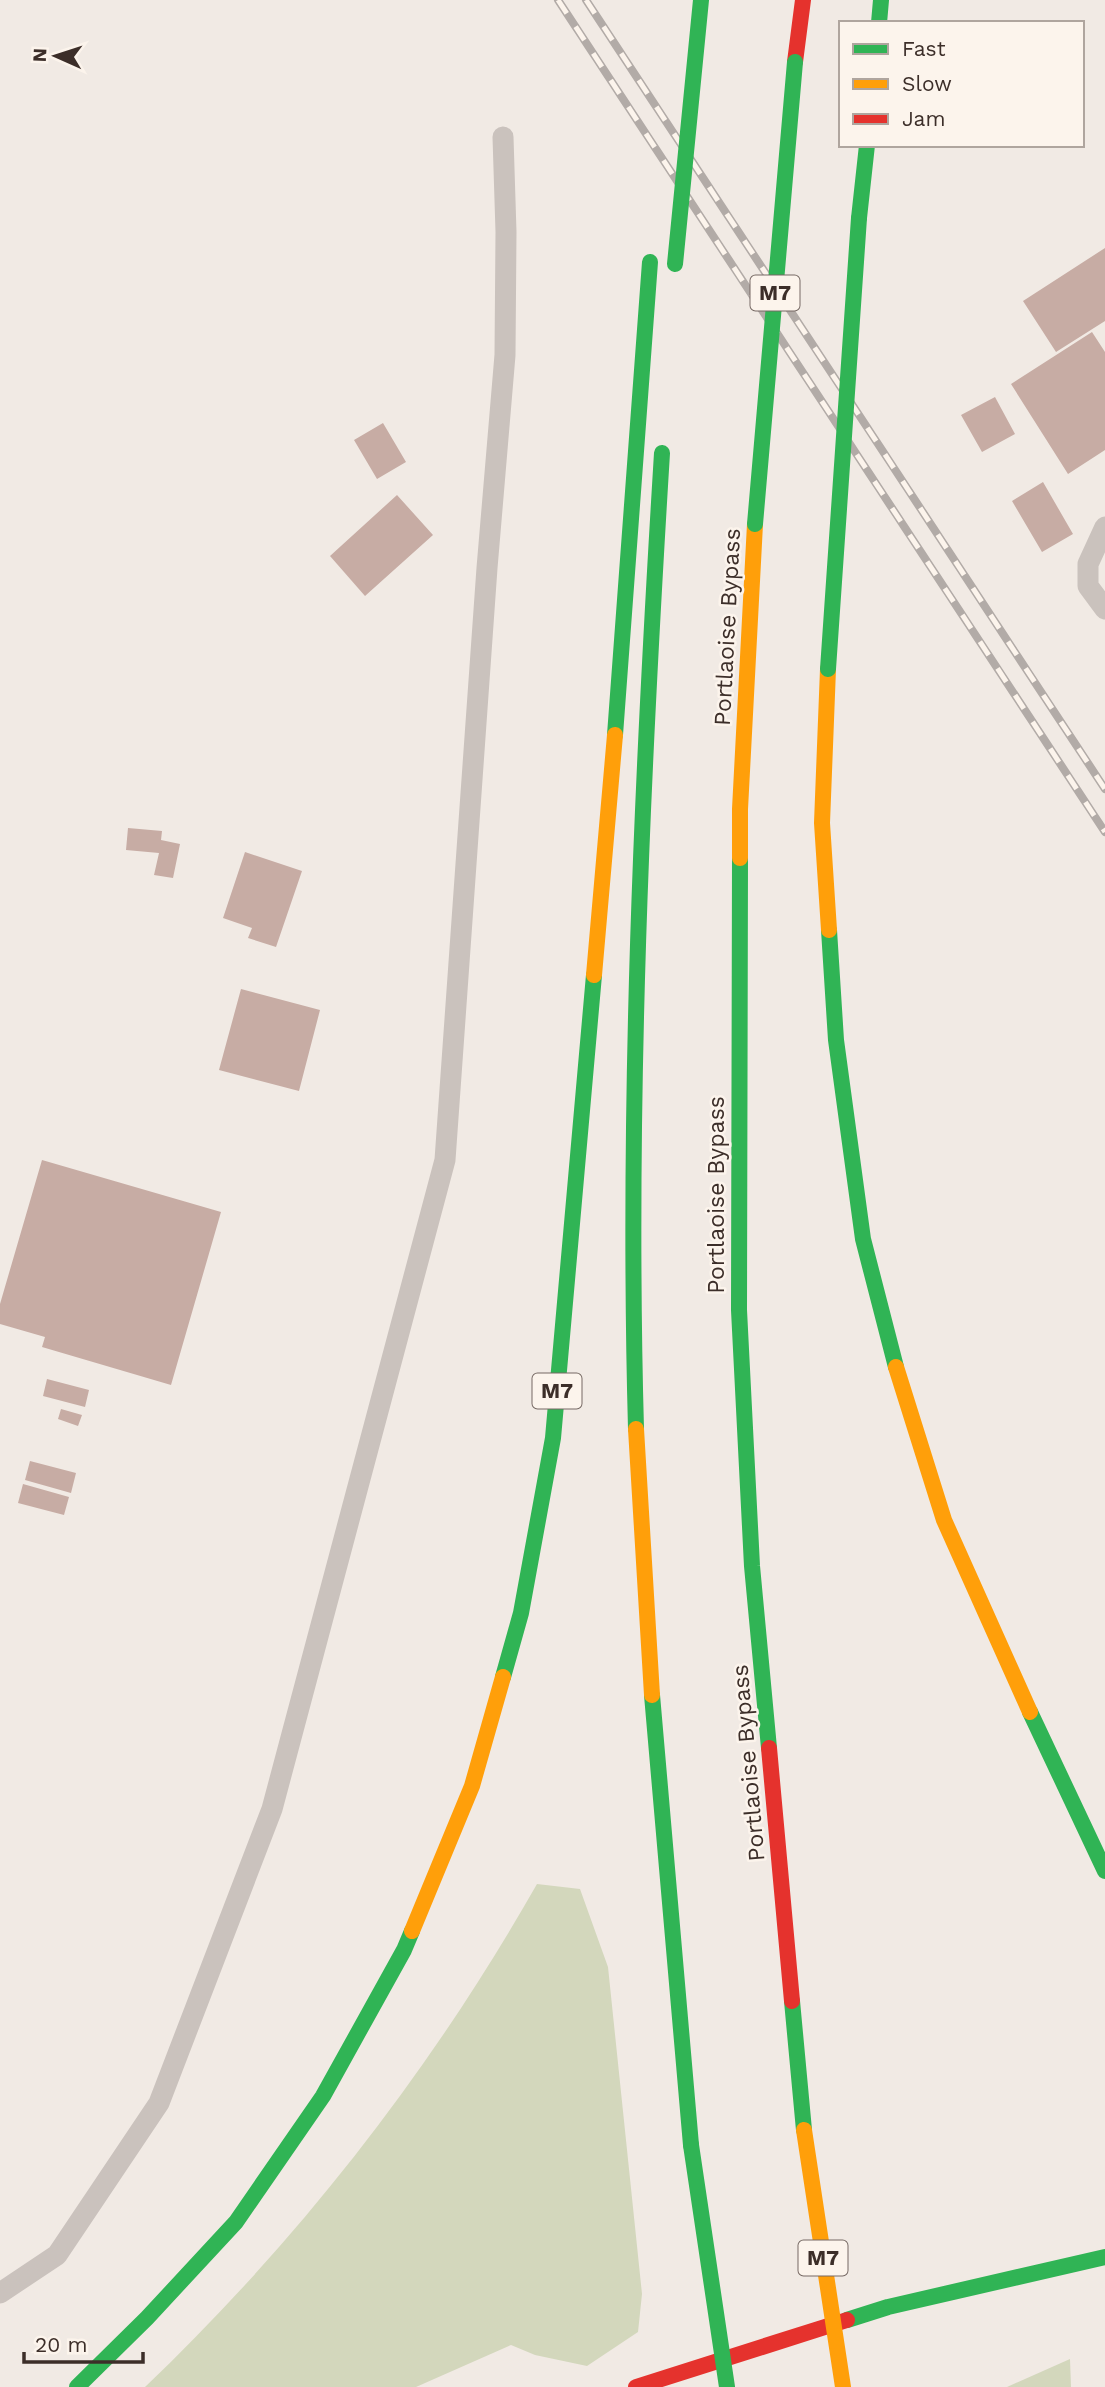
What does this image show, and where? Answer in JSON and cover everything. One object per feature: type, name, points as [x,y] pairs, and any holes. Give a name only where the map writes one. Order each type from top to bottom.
[{"type":"main road","points":[[674,271],[701,0]]},
{"type":"main road","name":"Portlaoise Bypass","points":[[803,0],[755,524],[740,808],[739,1310],[752,1566],[804,2130],[843,2387]]},
{"type":"main road","points":[[879,21],[881,0]]},
{"type":"main road","points":[[867,147],[859,218],[828,668],[822,823],[836,1040],[863,1239],[901,1388],[944,1520],[1006,1663],[1105,1871]]},
{"type":"main road","name":"M7","points":[[77,2387],[147,2318],[236,2222],[323,2096],[404,1951],[472,1786],[521,1613],[553,1438],[611,788],[650,255]]},
{"type":"main road","points":[[663,442],[646,702],[631,1099],[636,1431],[659,1799],[691,2145],[727,2387]]},
{"type":"main road","points":[[636,2387],[888,2307],[1105,2257]]},
{"type":"lane","points":[[0,2293],[57,2255],[159,2103],[272,1809],[445,1160],[487,568],[505,355],[506,232],[503,137]]},
{"type":"lane","points":[[1105,527],[1088,564],[1088,586],[1105,609]]},
{"type":"green space","points":[[537,1884],[580,1889],[608,1967],[642,2294],[638,2332],[587,2366],[535,2355],[511,2345],[416,2387],[145,2387],[202,2331],[256,2272],[359,2150],[453,2020]]},
{"type":"green space","points":[[1070,2359],[1071,2387],[1007,2387]]},
{"type":"building","points":[[1105,248],[1105,321],[1056,352],[1023,301]]},
{"type":"building","points":[[1092,332],[1105,352],[1105,450],[1068,474],[1011,384]]},
{"type":"building","points":[[995,397],[1015,434],[982,452],[961,415]]},
{"type":"building","points":[[383,423],[406,462],[377,479],[354,440]]},
{"type":"building","points":[[1043,482],[1073,534],[1042,552],[1012,501]]},
{"type":"building","points":[[397,495],[433,535],[365,596],[330,556]]},
{"type":"building","points":[[128,828],[162,831],[161,840],[180,844],[173,878],[154,875],[159,853],[126,850]]},
{"type":"building","points":[[245,852],[302,871],[276,947],[248,938],[252,928],[223,918]]},
{"type":"building","points":[[241,989],[320,1010],[299,1091],[219,1070]]},
{"type":"building","points":[[42,1160],[221,1212],[171,1385],[42,1347],[45,1337],[0,1324],[0,1304]]},
{"type":"building","points":[[47,1379],[89,1390],[85,1407],[43,1396]]},
{"type":"building","points":[[61,1409],[82,1415],[78,1426],[58,1419]]},
{"type":"building","points":[[30,1461],[76,1473],[71,1493],[25,1480]]},
{"type":"building","points":[[23,1484],[69,1497],[64,1515],[18,1503]]},
{"type":"railway","points":[[558,0],[1105,832]]},
{"type":"railway","points":[[586,0],[1105,789]]},
{"type":"traffic: fast","points":[[675,264],[701,0]]},
{"type":"traffic: fast","points":[[879,21],[881,0]]},
{"type":"traffic: fast","points":[[755,524],[795,62]]},
{"type":"traffic: fast","points":[[859,218],[867,147]]},
{"type":"traffic: fast","points":[[828,669],[859,218]]},
{"type":"traffic: fast","points":[[615,735],[650,262]]},
{"type":"traffic: fast","points":[[636,1429],[633,1185],[638,941],[662,453]]},
{"type":"traffic: fast","points":[[740,858],[739,1310],[752,1566],[769,1748]]},
{"type":"traffic: fast","points":[[829,930],[836,1040],[863,1239],[896,1367]]},
{"type":"traffic: fast","points":[[503,1677],[521,1613],[553,1438],[594,975]]},
{"type":"traffic: fast","points":[[652,1695],[691,2145]]},
{"type":"traffic: fast","points":[[1030,1712],[1105,1871]]},
{"type":"traffic: fast","points":[[77,2387],[147,2318],[236,2222],[323,2096],[412,1931]]},
{"type":"traffic: fast","points":[[792,2001],[804,2130]]},
{"type":"traffic: fast","points":[[691,2145],[727,2387]]},
{"type":"traffic: fast","points":[[847,2320],[888,2307],[1105,2257]]},
{"type":"traffic: slow","points":[[740,858],[740,809],[755,524]]},
{"type":"traffic: slow","points":[[828,669],[822,823],[829,930]]},
{"type":"traffic: slow","points":[[594,975],[615,735]]},
{"type":"traffic: slow","points":[[896,1367],[944,1520],[1030,1712]]},
{"type":"traffic: slow","points":[[636,1429],[652,1695]]},
{"type":"traffic: slow","points":[[412,1931],[472,1786],[503,1677]]},
{"type":"traffic: slow","points":[[804,2130],[843,2387]]},
{"type":"traffic: jam","points":[[795,62],[803,0]]},
{"type":"traffic: jam","points":[[769,1748],[792,2001]]},
{"type":"traffic: jam","points":[[636,2387],[847,2320]]}]
